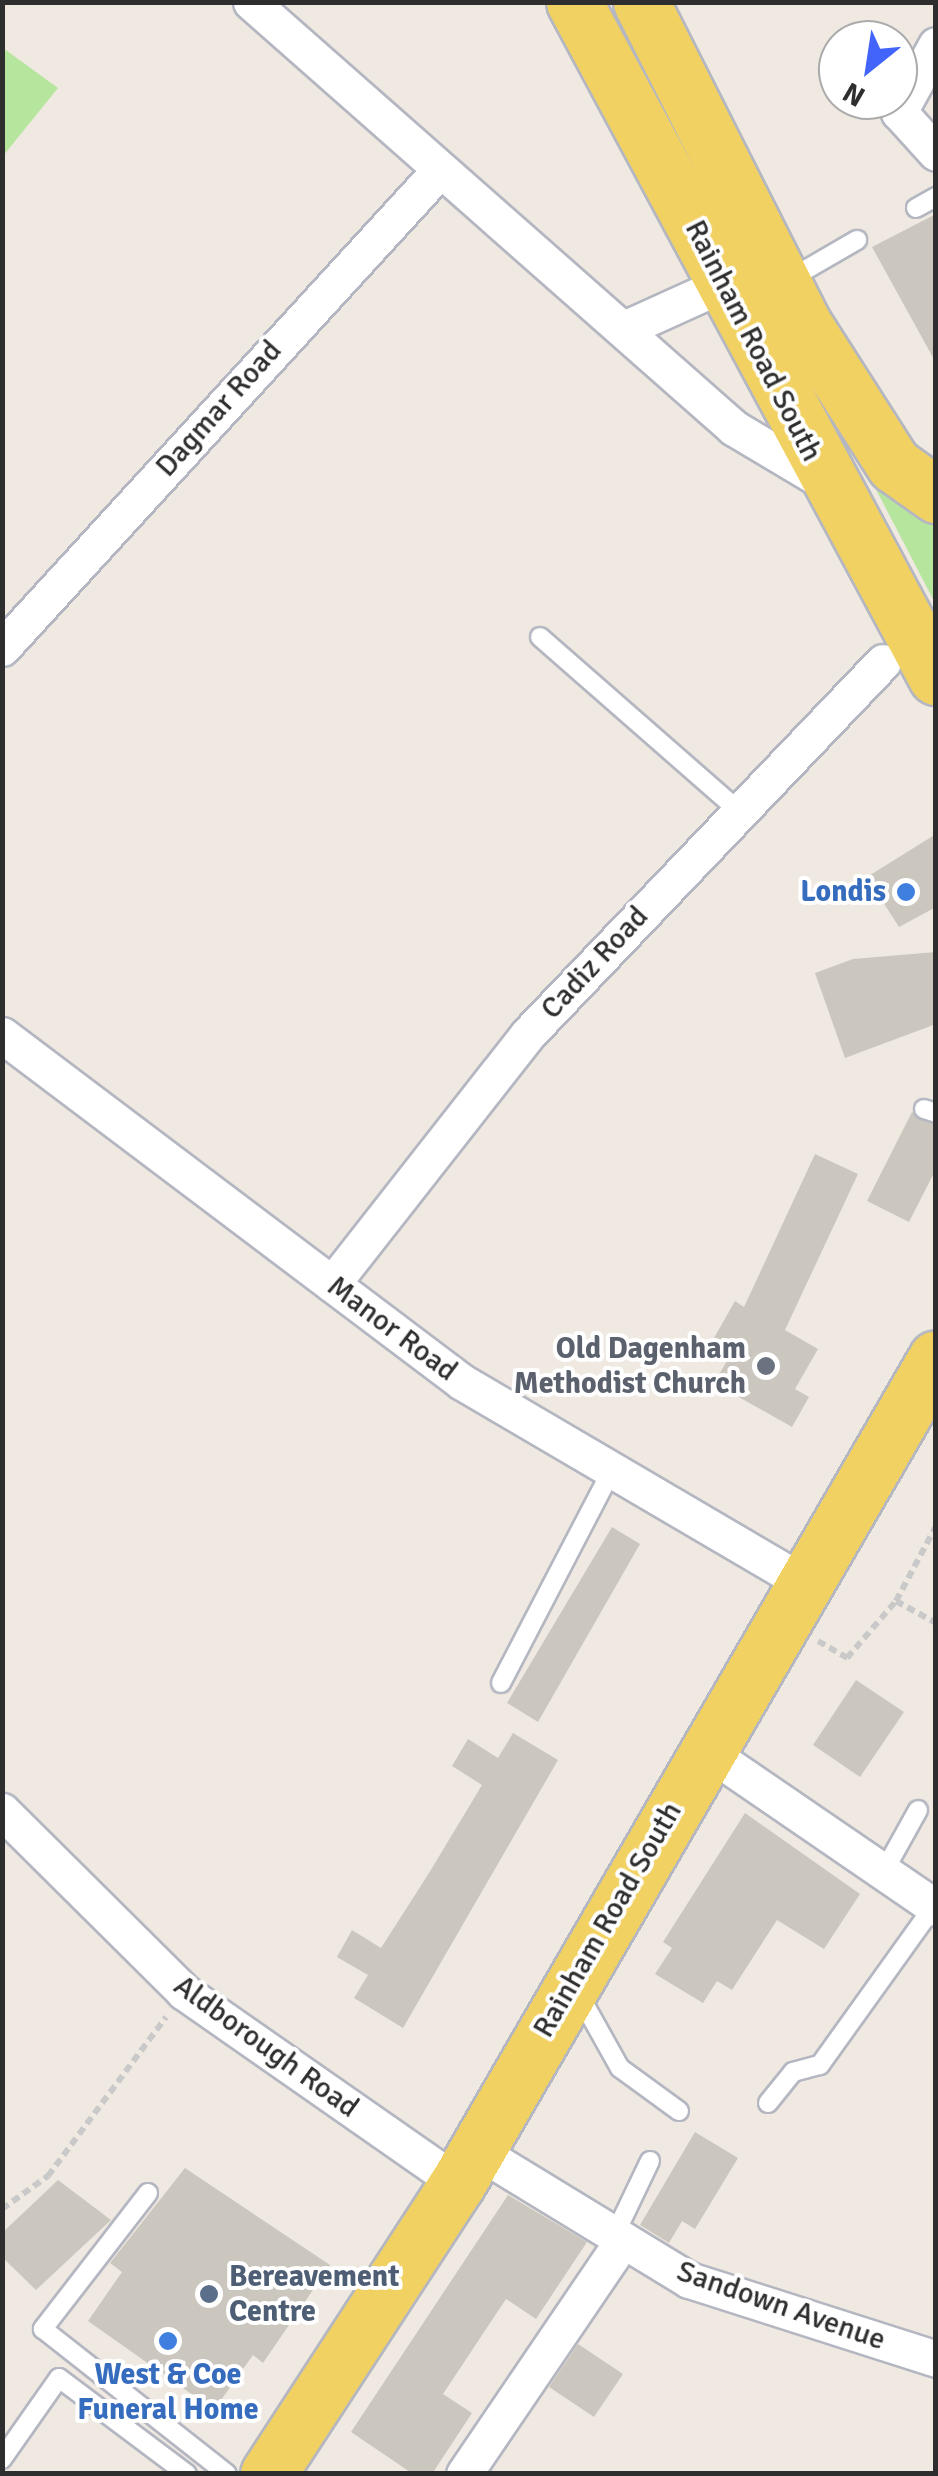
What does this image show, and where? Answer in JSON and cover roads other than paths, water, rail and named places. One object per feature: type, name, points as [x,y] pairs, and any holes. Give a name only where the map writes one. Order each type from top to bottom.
[{"type":"main road","name":"Rainham Road South","points":[[574,2],[760,277],[894,464],[936,495]]},
{"type":"main road","name":"Rainham Road South","points":[[641,2],[760,277],[823,481],[936,677]]},
{"type":"main road","name":"Rainham Road South","points":[[286,2468],[467,2167],[571,1981],[796,1603],[936,1358]]},
{"type":"street","points":[[252,2],[438,172],[734,428],[823,481]]},
{"type":"street","points":[[936,45],[899,112],[936,153]]},
{"type":"street","name":"Dagmar Road","points":[[2,648],[438,172]]},
{"type":"street","points":[[624,329],[760,277]]},
{"type":"street","name":"Cadiz Road","points":[[332,1284],[528,1034],[883,662]]},
{"type":"street","name":"Manor Road","points":[[2,1035],[462,1382],[611,1472],[796,1603]]},
{"type":"street","points":[[708,1751],[934,1908]]},
{"type":"street","name":"Aldborough Road","points":[[2,1811],[184,1992],[467,2167]]},
{"type":"street","name":"Sandown Avenue","points":[[467,2167],[619,2237],[689,2280],[936,2359]]},
{"type":"street","points":[[464,2474],[619,2237]]},
{"type":"lane","points":[[916,208],[936,197]]},
{"type":"lane","points":[[760,277],[857,240]]},
{"type":"lane","points":[[540,637],[739,810]]},
{"type":"lane","points":[[501,1683],[611,1472]]},
{"type":"lane","points":[[883,1872],[918,1810]]},
{"type":"lane","points":[[768,2103],[792,2072],[820,2065],[934,1908]]},
{"type":"lane","points":[[571,1981],[620,2068],[680,2111]]},
{"type":"lane","points":[[619,2237],[650,2162]]},
{"type":"lane","points":[[148,2193],[43,2329],[228,2474]]},
{"type":"lane","points":[[2,2459],[59,2378],[187,2474]]},
{"type":"place","name":"Londis","points":[[906,892]]},
{"type":"place","name":"Old Dagenham Methodist Church","points":[[766,1366]]},
{"type":"place","name":"Bereavement Centre","points":[[209,2294]]},
{"type":"place","name":"West & Coe Funeral Home","points":[[168,2341]]}]
